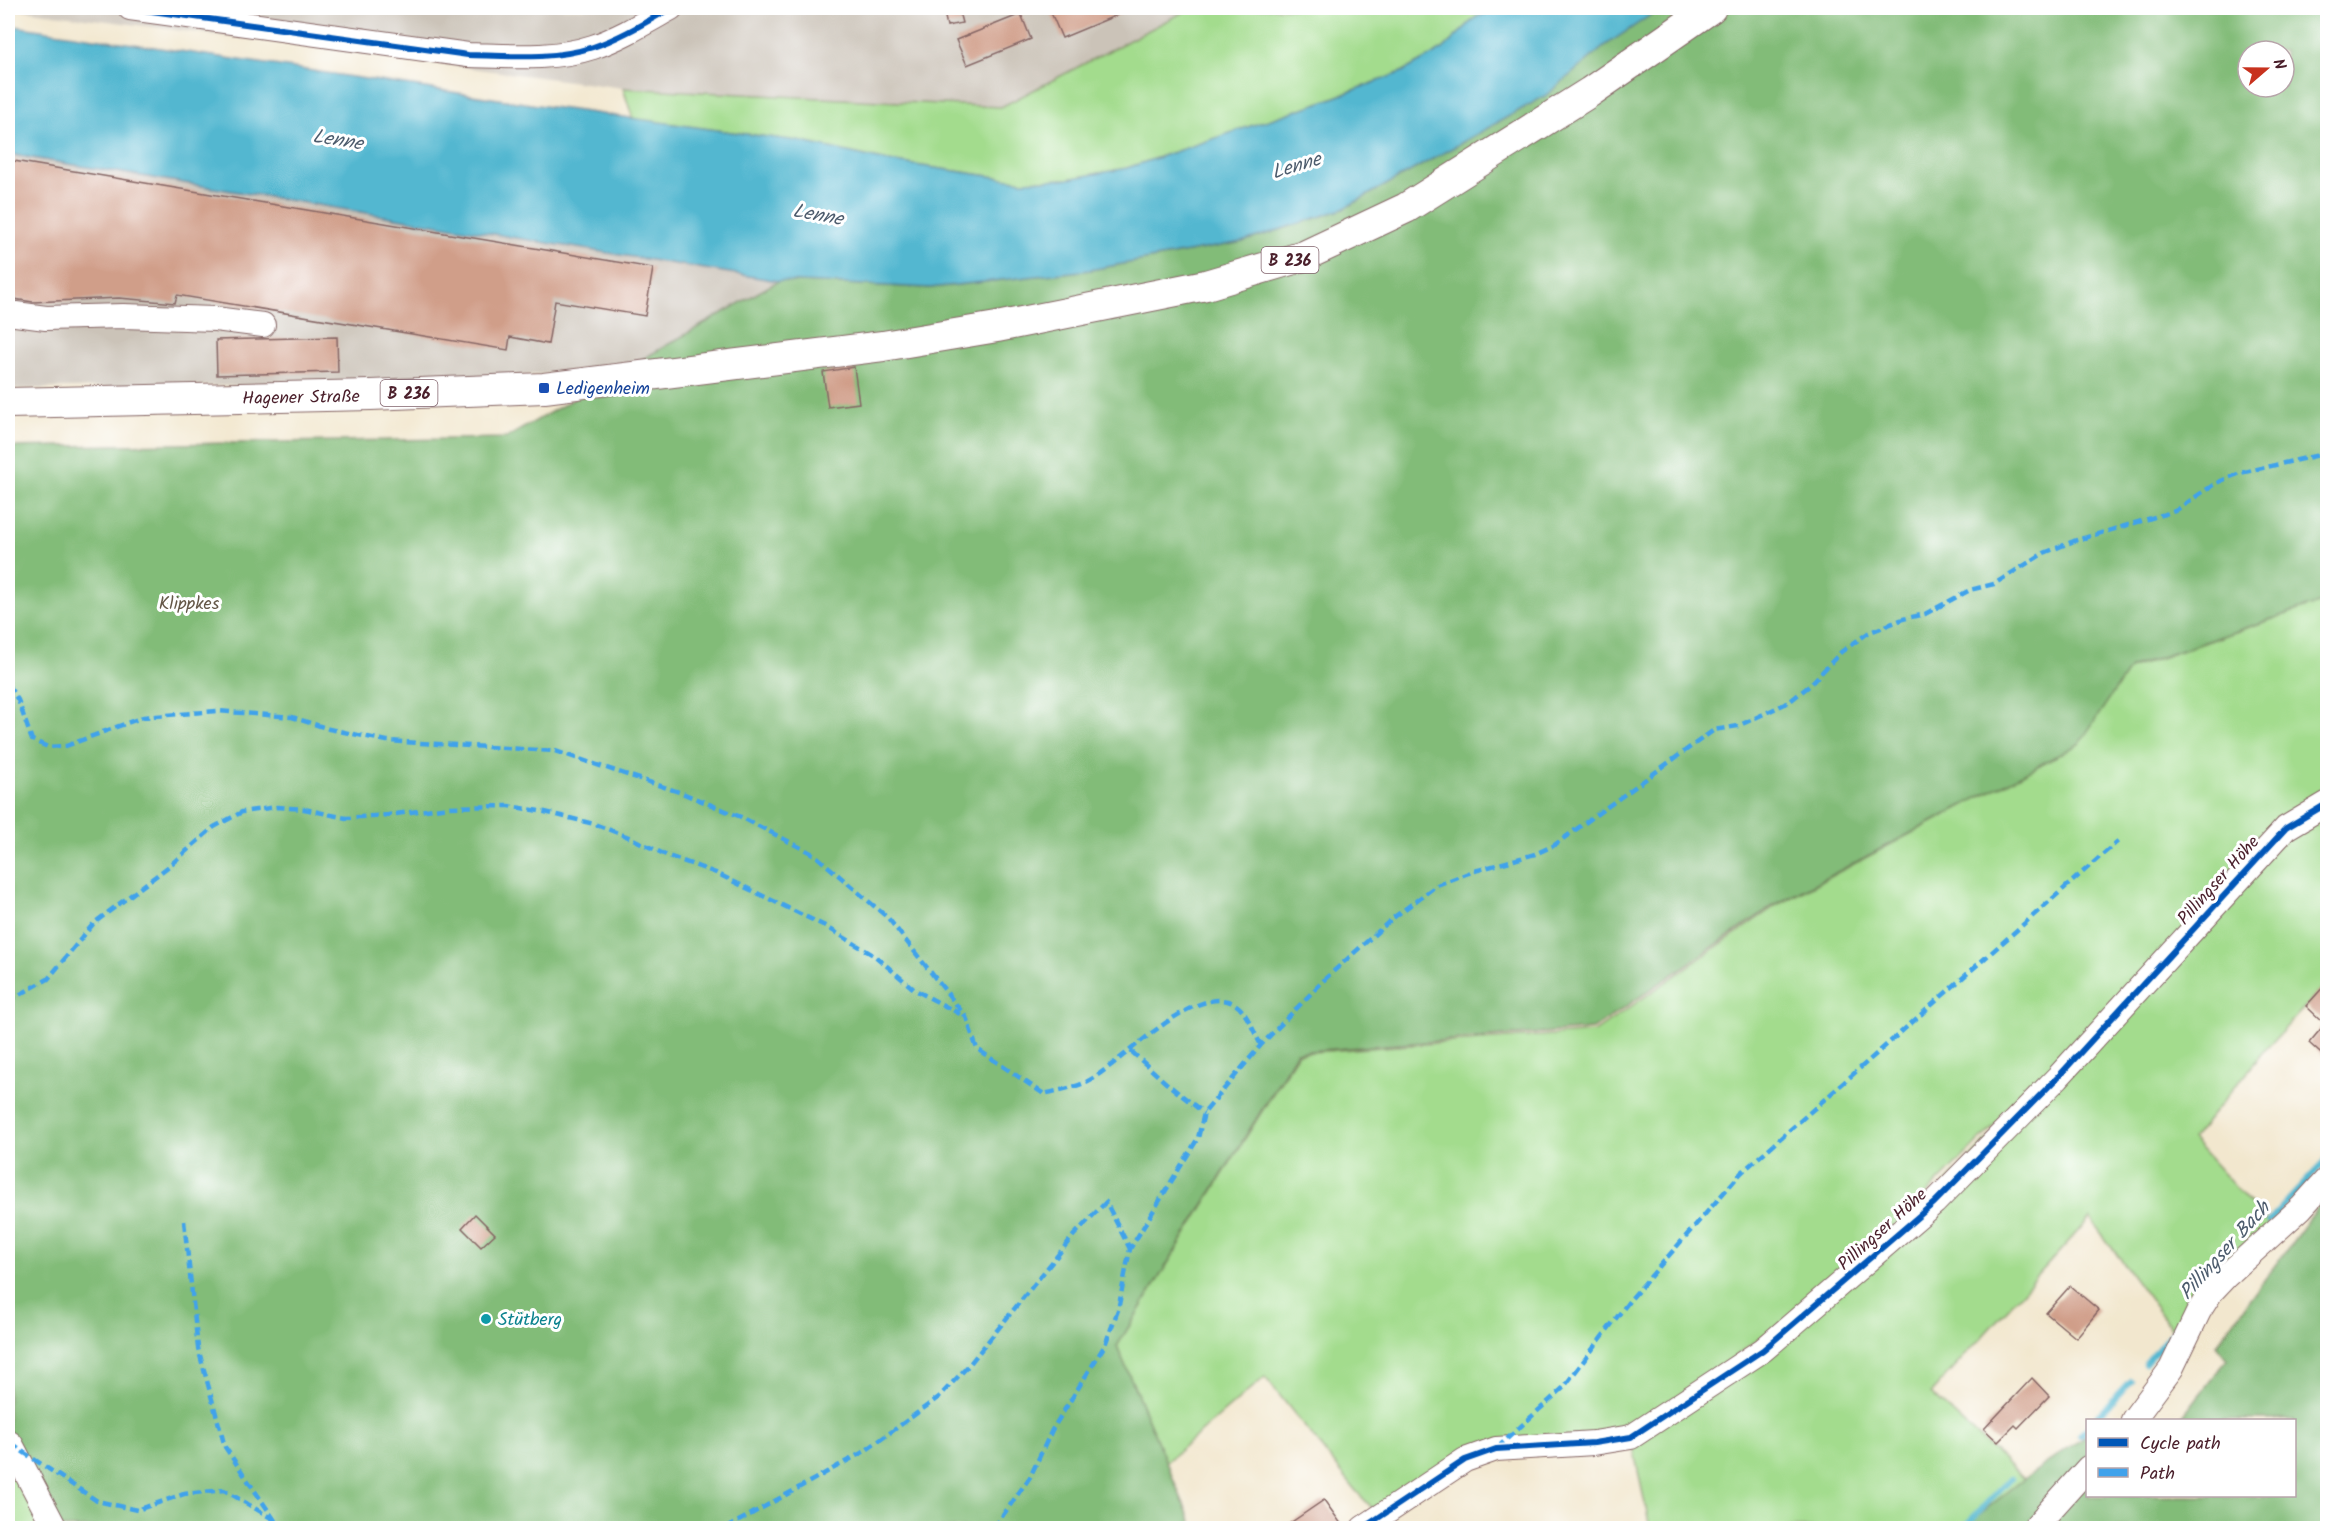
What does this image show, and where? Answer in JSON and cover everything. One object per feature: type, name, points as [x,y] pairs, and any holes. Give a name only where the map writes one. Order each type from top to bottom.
[{"type":"main road","name":"Hagener Straße","points":[[8,403],[371,395],[544,388],[883,346],[985,329],[1185,290],[1304,256],[1406,208],[1590,92],[1711,8]]},
{"type":"street","points":[[130,8],[468,55],[515,57],[551,55],[591,48],[671,8]]},
{"type":"street","points":[[8,313],[46,318],[123,316],[215,319],[263,325]]},
{"type":"street","name":"Pillingser Höhe","points":[[1363,1528],[1465,1460],[1496,1449],[1594,1443],[1631,1437],[1763,1350],[1934,1203],[2058,1077],[2286,828],[2328,803]]},
{"type":"street","points":[[2134,1419],[2171,1369],[2199,1311],[2211,1293],[2226,1276],[2301,1208],[2328,1178]]},
{"type":"street","points":[[8,1442],[55,1528]]},
{"type":"street","points":[[2034,1528],[2086,1470]]},
{"type":"shaded area","points":[[8,8],[1191,8],[1001,107],[623,88]]},
{"type":"shaded area","points":[[8,154],[778,281],[629,367],[432,383],[8,389]]},
{"type":"green space","points":[[1191,8],[1501,8],[1476,17],[1443,49],[1402,72],[1333,98],[1127,168],[1068,179],[1023,181],[888,161],[798,141],[633,119],[623,88],[1001,107]]},
{"type":"green space","name":"Klippkes","points":[[1661,8],[2327,8],[2327,600],[2130,668],[2079,744],[1773,906],[1593,1029],[1297,1052],[1117,1346],[1194,1528],[60,1528],[8,1437],[8,447],[506,438],[778,281],[930,288],[1090,270],[1242,242],[1343,209],[1545,96],[1606,45]]},
{"type":"green space","points":[[2327,600],[2327,983],[2266,1049],[2192,1139],[2272,1228],[2174,1332],[2090,1218],[1931,1393],[2024,1479],[1962,1528],[1650,1528],[1632,1442],[1847,1285],[2178,941],[1842,1279],[1631,1432],[1495,1446],[1379,1515],[1356,1491],[1265,1377],[1166,1462],[1117,1346],[1298,1053],[1594,1032],[1777,905],[2077,745],[2129,669]]},
{"type":"green space","points":[[2327,1195],[2327,1528],[1962,1528],[2024,1479],[2086,1436],[2086,1497],[2296,1497],[2296,1419],[2181,1419],[2227,1359],[2216,1345]]},
{"type":"green space","points":[[8,1452],[48,1528],[8,1528]]},
{"type":"water","name":"Lenne","points":[[1501,8],[1661,8],[1606,45],[1545,96],[1343,209],[1242,242],[1090,270],[930,288],[778,281],[8,154],[8,25],[551,107],[798,141],[888,161],[1023,181],[1068,179],[1127,168],[1333,98],[1402,72],[1443,49],[1476,17]]},
{"type":"building","points":[[943,8],[958,8],[962,23],[947,26]]},
{"type":"building","points":[[1049,8],[1134,8],[1062,38]]},
{"type":"building","points":[[1021,14],[1031,39],[967,65],[956,40]]},
{"type":"building","points":[[8,160],[653,268],[645,316],[555,301],[548,344],[510,337],[508,350],[177,295],[175,303],[119,298],[33,302],[8,298]]},
{"type":"building","points":[[337,337],[338,372],[217,375],[216,340]]},
{"type":"building","points":[[854,367],[859,403],[828,407],[823,372]]},
{"type":"building","points":[[2328,982],[2328,1060],[2309,1043],[2325,1024],[2306,1006]]},
{"type":"building","points":[[475,1214],[495,1234],[481,1247],[462,1228]]},
{"type":"building","points":[[2070,1286],[2099,1310],[2076,1338],[2046,1313]]},
{"type":"building","points":[[2032,1378],[2049,1396],[2018,1428],[2015,1425],[1998,1442],[1984,1429]]},
{"type":"building","points":[[1324,1500],[1344,1528],[1283,1528]]},
{"type":"waterway","name":"Pillingser Bach","points":[[2269,1221],[2328,1158]]},
{"type":"waterway","name":"Pillingser Bach","points":[[2145,1364],[2185,1317]]},
{"type":"waterway","name":"Pillingser Bach","points":[[2095,1419],[2131,1381]]},
{"type":"waterway","name":"Pillingser Bach","points":[[2080,1435],[2086,1429]]},
{"type":"waterway","name":"Pillingser Bach","points":[[1963,1528],[2011,1478]]},
{"type":"marked path","points":[[994,1528],[1030,1477],[1052,1430],[1105,1345],[1118,1310],[1130,1249],[1198,1138],[1204,1113],[1261,1045],[1326,978],[1393,918],[1437,885],[1471,872],[1535,854],[1553,846],[1714,730],[1738,726],[1789,702],[1809,686],[1841,652],[1868,633],[1903,619],[1925,614],[1970,590],[1994,584],[2044,553],[2074,541],[2175,511],[2216,483],[2240,473],[2328,453]]},
{"type":"marked path","points":[[8,685],[18,700],[32,740],[48,747],[66,746],[143,717],[217,711],[292,717],[329,729],[387,741],[555,751],[682,793],[741,817],[815,855],[888,918],[966,1017],[977,1049],[1044,1094],[1088,1081],[1158,1028],[1198,1005],[1217,1000],[1233,1003],[1242,1010],[1261,1045]]},
{"type":"marked path","points":[[8,1001],[48,979],[94,923],[169,866],[214,827],[242,812],[277,807],[304,809],[346,818],[449,807],[509,806],[594,824],[631,838],[668,856],[716,873],[825,926],[875,956],[915,990],[960,1014]]},
{"type":"marked path","points":[[1497,1448],[1563,1388],[1630,1300],[1741,1173],[2118,841]]},
{"type":"marked path","points":[[1131,1051],[1204,1113]]},
{"type":"marked path","points":[[726,1528],[865,1451],[939,1397],[969,1365],[1074,1235],[1106,1202],[1130,1249]]},
{"type":"marked path","points":[[184,1221],[198,1348],[225,1447],[276,1522]]},
{"type":"marked path","points":[[11,1444],[97,1501],[137,1510],[184,1494],[224,1490],[273,1519]]},
{"type":"marked path","points":[[282,1528],[276,1522],[301,1528]]},
{"type":"cycle path","points":[[130,8],[468,55],[515,56],[547,56],[593,47],[671,8]]},
{"type":"cycle path","points":[[1363,1528],[1465,1460],[1496,1449],[1594,1443],[1631,1437],[1763,1350],[1934,1203],[2058,1077],[2286,828],[2328,803]]},
{"type":"place","name":"Ledigenheim","points":[[544,388]]},
{"type":"place","name":"Stütberg","points":[[486,1319]]}]
